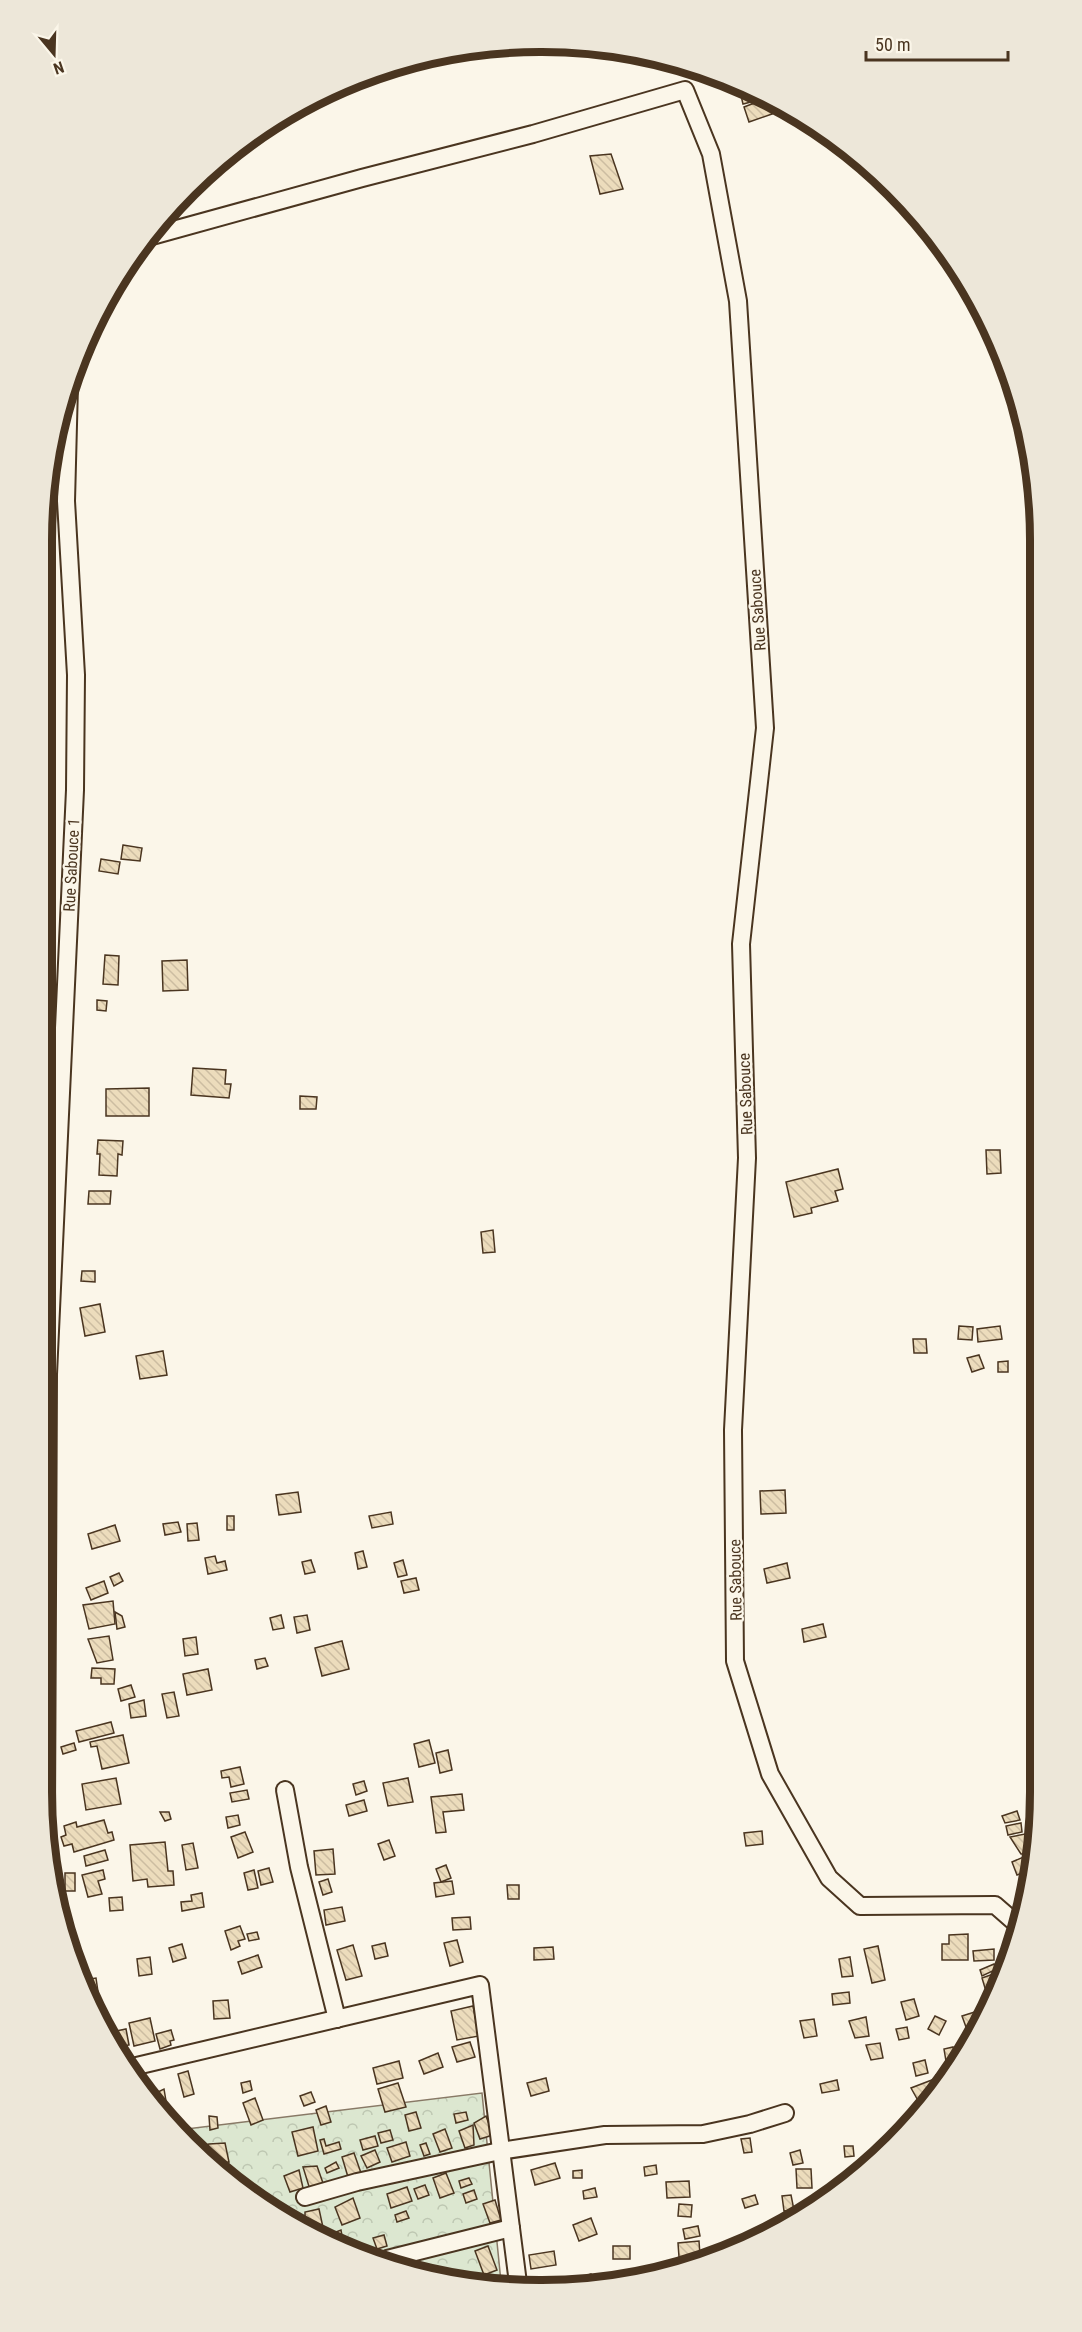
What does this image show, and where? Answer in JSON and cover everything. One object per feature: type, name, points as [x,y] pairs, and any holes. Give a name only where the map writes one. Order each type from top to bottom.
[{"type":"street","name":"Rue Sabouce","points":[[162,233],[362,178],[533,135],[685,90],[711,154],[738,301],[765,728],[741,944],[747,1158],[733,1430],[735,1661],[770,1774],[829,1878],[860,1906],[995,1905],[1012,1920]]},
{"type":"street","name":"Rue Sabouce 1","points":[[52,1277],[75,790],[76,675],[66,501],[68,419]]},
{"type":"street","points":[[285,1790],[299,1867],[337,2019]]},
{"type":"street","points":[[138,2066],[480,1985],[517,2279]]},
{"type":"street","points":[[305,2197],[378,2177],[501,2151],[605,2135],[703,2134],[750,2124],[785,2113]]},
{"type":"street","points":[[395,2257],[511,2228]]},
{"type":"green space","points":[[482,2093],[501,2277],[446,2270],[415,2263],[384,2254],[325,2229],[297,2214],[244,2179],[189,2129]]},
{"type":"building","points":[[741,96],[753,101],[743,104]]},
{"type":"building","points":[[756,102],[770,110],[772,114],[749,122],[744,107]]},
{"type":"building","points":[[611,154],[623,189],[600,194],[590,156]]},
{"type":"building","points":[[123,845],[142,848],[140,861],[121,859]]},
{"type":"building","points":[[101,859],[120,862],[118,874],[99,871]]},
{"type":"building","points":[[105,955],[119,956],[118,985],[103,984]]},
{"type":"building","points":[[187,960],[188,990],[163,991],[162,961]]},
{"type":"building","points":[[97,1000],[107,1001],[106,1011],[97,1010]]},
{"type":"building","points":[[193,1068],[226,1070],[225,1084],[231,1084],[229,1098],[191,1095]]},
{"type":"building","points":[[149,1088],[149,1116],[106,1116],[106,1089]]},
{"type":"building","points":[[300,1096],[317,1097],[316,1109],[300,1109]]},
{"type":"building","points":[[98,1140],[123,1141],[122,1155],[118,1154],[117,1176],[99,1175]]},
{"type":"building","points":[[986,1150],[1000,1150],[1001,1173],[987,1174]]},
{"type":"building","points":[[838,1169],[843,1189],[835,1191],[838,1201],[811,1208],[812,1213],[794,1217],[786,1182]]},
{"type":"building","points":[[89,1191],[111,1191],[110,1204],[88,1204]]},
{"type":"building","points":[[493,1230],[495,1252],[483,1253],[481,1232]]},
{"type":"building","points":[[82,1271],[95,1271],[95,1282],[81,1281]]},
{"type":"building","points":[[100,1304],[105,1332],[85,1336],[80,1308]]},
{"type":"building","points":[[959,1326],[973,1327],[972,1340],[958,1339]]},
{"type":"building","points":[[1000,1326],[1002,1339],[978,1342],[977,1329]]},
{"type":"building","points":[[913,1339],[926,1339],[927,1353],[914,1353]]},
{"type":"building","points":[[163,1351],[167,1375],[140,1379],[136,1356]]},
{"type":"building","points":[[979,1355],[984,1368],[972,1372],[967,1358]]},
{"type":"building","points":[[1008,1361],[1008,1372],[998,1372],[998,1362]]},
{"type":"building","points":[[785,1490],[786,1513],[761,1514],[760,1491]]},
{"type":"building","points":[[298,1492],[301,1512],[279,1515],[276,1495]]},
{"type":"building","points":[[391,1512],[393,1524],[372,1528],[369,1516]]},
{"type":"building","points":[[227,1516],[234,1516],[234,1530],[227,1530]]},
{"type":"building","points":[[178,1522],[181,1532],[165,1535],[163,1524]]},
{"type":"building","points":[[197,1523],[199,1540],[188,1541],[187,1524]]},
{"type":"building","points":[[115,1525],[120,1541],[92,1549],[88,1534]]},
{"type":"building","points":[[363,1551],[367,1567],[358,1569],[355,1553]]},
{"type":"building","points":[[215,1556],[217,1563],[225,1561],[227,1570],[208,1574],[205,1558]]},
{"type":"building","points":[[311,1560],[315,1572],[305,1574],[302,1562]]},
{"type":"building","points":[[403,1560],[407,1575],[398,1577],[394,1563]]},
{"type":"building","points":[[787,1563],[790,1578],[767,1583],[764,1569]]},
{"type":"building","points":[[119,1573],[123,1581],[114,1586],[110,1577]]},
{"type":"building","points":[[416,1578],[419,1590],[404,1593],[401,1581]]},
{"type":"building","points":[[104,1581],[108,1593],[91,1600],[86,1588]]},
{"type":"building","points":[[113,1601],[115,1624],[89,1629],[83,1605]]},
{"type":"building","points":[[115,1612],[122,1616],[125,1627],[117,1629]]},
{"type":"building","points":[[281,1615],[284,1628],[273,1630],[270,1618]]},
{"type":"building","points":[[307,1615],[310,1630],[297,1633],[294,1617]]},
{"type":"building","points":[[823,1624],[826,1637],[804,1642],[802,1629]]},
{"type":"building","points":[[109,1636],[113,1660],[97,1663],[88,1639]]},
{"type":"building","points":[[196,1637],[198,1654],[185,1656],[183,1639]]},
{"type":"building","points":[[342,1641],[349,1669],[322,1676],[315,1648]]},
{"type":"building","points":[[265,1658],[268,1666],[257,1669],[255,1660]]},
{"type":"building","points":[[92,1668],[115,1669],[114,1684],[101,1684],[101,1678],[91,1678]]},
{"type":"building","points":[[208,1669],[212,1690],[187,1695],[183,1674]]},
{"type":"building","points":[[131,1685],[135,1697],[121,1701],[118,1689]]},
{"type":"building","points":[[174,1692],[179,1716],[167,1718],[162,1694]]},
{"type":"building","points":[[144,1700],[146,1716],[131,1718],[129,1704]]},
{"type":"building","points":[[111,1722],[114,1733],[79,1742],[76,1731]]},
{"type":"building","points":[[123,1735],[129,1763],[102,1769],[97,1746],[91,1747],[90,1742]]},
{"type":"building","points":[[429,1740],[435,1763],[419,1767],[414,1744]]},
{"type":"building","points":[[74,1743],[76,1750],[63,1754],[61,1747]]},
{"type":"building","points":[[448,1750],[452,1770],[440,1773],[436,1753]]},
{"type":"building","points":[[240,1767],[244,1784],[231,1787],[229,1777],[222,1778],[221,1771]]},
{"type":"building","points":[[116,1778],[121,1804],[86,1810],[82,1784]]},
{"type":"building","points":[[408,1778],[413,1802],[388,1806],[383,1783]]},
{"type":"building","points":[[364,1781],[367,1791],[356,1795],[353,1784]]},
{"type":"building","points":[[247,1790],[249,1799],[232,1802],[230,1793]]},
{"type":"building","points":[[462,1794],[464,1810],[443,1812],[446,1832],[436,1833],[431,1797]]},
{"type":"building","points":[[364,1800],[367,1811],[349,1816],[346,1805]]},
{"type":"building","points":[[1017,1811],[1020,1820],[1005,1823],[1002,1816]]},
{"type":"building","points":[[160,1812],[169,1812],[171,1819],[165,1821]]},
{"type":"building","points":[[238,1815],[240,1825],[228,1828],[226,1817]]},
{"type":"building","points":[[104,1820],[108,1833],[112,1832],[114,1840],[74,1852],[72,1844],[64,1846],[61,1837],[66,1835],[64,1826],[76,1822],[77,1827]]},
{"type":"building","points":[[1021,1823],[1022,1832],[1008,1835],[1006,1826]]},
{"type":"building","points":[[762,1831],[763,1844],[746,1846],[744,1833]]},
{"type":"building","points":[[245,1832],[253,1852],[238,1858],[231,1837]]},
{"type":"building","points":[[1025,1834],[1025,1854],[1021,1854],[1010,1837]]},
{"type":"building","points":[[389,1840],[395,1856],[384,1860],[378,1844]]},
{"type":"building","points":[[165,1842],[168,1871],[173,1871],[174,1885],[148,1887],[147,1879],[133,1881],[130,1845]]},
{"type":"building","points":[[193,1843],[198,1868],[186,1870],[182,1845]]},
{"type":"building","points":[[333,1849],[335,1874],[316,1875],[314,1851]]},
{"type":"building","points":[[105,1850],[108,1860],[86,1866],[84,1856]]},
{"type":"building","points":[[1025,1857],[1022,1873],[1017,1875],[1012,1862]]},
{"type":"building","points":[[446,1865],[451,1878],[441,1882],[436,1869]]},
{"type":"building","points":[[269,1868],[273,1882],[261,1885],[258,1871]]},
{"type":"building","points":[[103,1870],[105,1879],[98,1881],[102,1894],[88,1897],[82,1875]]},
{"type":"building","points":[[254,1870],[258,1888],[248,1890],[244,1873]]},
{"type":"building","points":[[65,1873],[75,1873],[75,1891],[65,1891]]},
{"type":"building","points":[[328,1879],[332,1892],[323,1895],[319,1882]]},
{"type":"building","points":[[452,1881],[454,1894],[436,1897],[434,1883]]},
{"type":"building","points":[[507,1885],[519,1885],[519,1899],[508,1899]]},
{"type":"building","points":[[202,1893],[204,1907],[182,1911],[181,1902],[192,1901],[191,1895]]},
{"type":"building","points":[[122,1897],[123,1910],[110,1911],[109,1898]]},
{"type":"building","points":[[342,1907],[345,1921],[326,1925],[324,1910]]},
{"type":"building","points":[[470,1917],[471,1929],[453,1930],[452,1918]]},
{"type":"building","points":[[240,1926],[245,1939],[238,1941],[240,1946],[231,1950],[225,1931]]},
{"type":"building","points":[[257,1932],[259,1939],[249,1941],[247,1934]]},
{"type":"building","points":[[968,1934],[968,1960],[942,1960],[942,1944],[949,1944],[949,1935]]},
{"type":"building","points":[[457,1940],[463,1962],[450,1966],[444,1943]]},
{"type":"building","points":[[385,1943],[388,1956],[375,1959],[372,1946]]},
{"type":"building","points":[[182,1944],[186,1958],[173,1962],[169,1948]]},
{"type":"building","points":[[353,1945],[362,1976],[346,1980],[337,1950]]},
{"type":"building","points":[[878,1946],[885,1980],[872,1983],[864,1949]]},
{"type":"building","points":[[553,1947],[554,1959],[534,1960],[534,1948]]},
{"type":"building","points":[[994,1949],[994,1960],[974,1961],[973,1951]]},
{"type":"building","points":[[258,1955],[262,1967],[242,1974],[238,1962]]},
{"type":"building","points":[[150,1957],[152,1974],[139,1976],[137,1959]]},
{"type":"building","points":[[850,1957],[853,1976],[842,1977],[839,1959]]},
{"type":"building","points":[[994,1964],[996,1968],[982,1976],[980,1970]]},
{"type":"building","points":[[994,1974],[988,1987],[985,1988],[982,1978]]},
{"type":"building","points":[[96,1978],[98,1992],[96,1992],[90,1979]]},
{"type":"building","points":[[849,1992],[850,2003],[833,2005],[832,1994]]},
{"type":"building","points":[[914,1999],[919,2016],[906,2020],[901,2002]]},
{"type":"building","points":[[228,2000],[230,2018],[214,2019],[213,2001]]},
{"type":"building","points":[[473,2006],[479,2036],[457,2040],[451,2011]]},
{"type":"building","points":[[977,2011],[969,2026],[966,2027],[962,2016]]},
{"type":"building","points":[[935,2016],[946,2021],[939,2035],[928,2029]]},
{"type":"building","points":[[866,2017],[869,2036],[855,2038],[849,2021]]},
{"type":"building","points":[[150,2018],[155,2041],[134,2046],[129,2023]]},
{"type":"building","points":[[814,2019],[817,2036],[804,2038],[800,2021]]},
{"type":"building","points":[[907,2027],[909,2038],[899,2040],[896,2029]]},
{"type":"building","points":[[126,2029],[129,2045],[125,2046],[116,2031]]},
{"type":"building","points":[[171,2030],[174,2040],[170,2041],[171,2045],[160,2049],[156,2034]]},
{"type":"building","points":[[470,2042],[475,2057],[457,2062],[452,2047]]},
{"type":"building","points":[[880,2043],[883,2058],[871,2060],[866,2045]]},
{"type":"building","points":[[953,2047],[954,2051],[946,2063],[944,2049]]},
{"type":"building","points":[[438,2053],[443,2067],[424,2074],[419,2061]]},
{"type":"building","points":[[925,2060],[928,2073],[916,2076],[913,2063]]},
{"type":"building","points":[[399,2061],[403,2078],[377,2084],[373,2068]]},
{"type":"building","points":[[188,2071],[194,2094],[184,2097],[178,2074]]},
{"type":"building","points":[[546,2078],[549,2091],[531,2096],[527,2083]]},
{"type":"building","points":[[936,2079],[918,2101],[911,2088]]},
{"type":"building","points":[[837,2080],[839,2090],[822,2093],[820,2084]]},
{"type":"building","points":[[250,2081],[252,2090],[243,2093],[241,2083]]},
{"type":"building","points":[[398,2083],[406,2107],[385,2112],[378,2089]]},
{"type":"building","points":[[164,2089],[166,2101],[164,2102],[157,2093]]},
{"type":"building","points":[[311,2092],[315,2102],[304,2106],[300,2096]]},
{"type":"building","points":[[255,2098],[263,2120],[251,2125],[243,2103]]},
{"type":"building","points":[[326,2106],[331,2122],[321,2125],[316,2110]]},
{"type":"building","points":[[416,2112],[421,2128],[409,2131],[405,2115]]},
{"type":"building","points":[[466,2112],[468,2120],[456,2123],[454,2114]]},
{"type":"building","points":[[209,2116],[217,2117],[218,2128],[210,2130]]},
{"type":"building","points":[[486,2116],[493,2135],[480,2139],[474,2123]]},
{"type":"building","points":[[473,2125],[474,2145],[465,2148],[459,2131]]},
{"type":"building","points":[[313,2127],[318,2151],[298,2156],[292,2132]]},
{"type":"building","points":[[445,2129],[452,2148],[440,2152],[433,2134]]},
{"type":"building","points":[[390,2130],[393,2140],[381,2143],[378,2133]]},
{"type":"building","points":[[375,2136],[378,2146],[363,2150],[360,2140]]},
{"type":"building","points":[[750,2138],[752,2152],[744,2153],[741,2139]]},
{"type":"building","points":[[324,2139],[326,2146],[339,2142],[341,2149],[324,2154],[320,2140]]},
{"type":"building","points":[[406,2142],[410,2156],[392,2162],[387,2148]]},
{"type":"building","points":[[225,2143],[229,2162],[224,2163],[205,2145]]},
{"type":"building","points":[[426,2143],[430,2154],[424,2156],[420,2145]]},
{"type":"building","points":[[844,2146],[853,2146],[854,2156],[845,2157]]},
{"type":"building","points":[[375,2150],[380,2162],[367,2168],[361,2156]]},
{"type":"building","points":[[800,2150],[803,2163],[793,2165],[790,2153]]},
{"type":"building","points":[[354,2153],[361,2173],[348,2177],[342,2157]]},
{"type":"building","points":[[336,2162],[339,2168],[327,2173],[325,2168]]},
{"type":"building","points":[[555,2163],[560,2178],[535,2185],[531,2170]]},
{"type":"building","points":[[656,2165],[657,2174],[645,2176],[644,2167]]},
{"type":"building","points":[[317,2166],[324,2186],[311,2193],[303,2167]]},
{"type":"building","points":[[796,2169],[811,2169],[812,2188],[797,2188]]},
{"type":"building","points":[[299,2170],[303,2188],[290,2192],[284,2176]]},
{"type":"building","points":[[582,2170],[582,2178],[573,2178],[573,2171]]},
{"type":"building","points":[[446,2173],[454,2193],[440,2198],[433,2178]]},
{"type":"building","points":[[469,2178],[472,2184],[461,2188],[459,2181]]},
{"type":"building","points":[[689,2181],[690,2197],[667,2198],[666,2182]]},
{"type":"building","points":[[425,2185],[429,2195],[418,2199],[414,2189]]},
{"type":"building","points":[[407,2187],[412,2201],[391,2208],[387,2194]]},
{"type":"building","points":[[595,2188],[597,2197],[584,2199],[583,2191]]},
{"type":"building","points":[[474,2190],[477,2199],[466,2203],[463,2194]]},
{"type":"building","points":[[755,2195],[758,2204],[745,2208],[742,2199]]},
{"type":"building","points":[[791,2195],[794,2209],[784,2211],[782,2196]]},
{"type":"building","points":[[353,2198],[360,2218],[342,2225],[335,2207]]},
{"type":"building","points":[[495,2200],[501,2220],[490,2223],[483,2204]]},
{"type":"building","points":[[679,2204],[692,2205],[691,2217],[678,2216]]},
{"type":"building","points":[[319,2209],[323,2228],[305,2218],[305,2212]]},
{"type":"building","points":[[406,2211],[409,2218],[397,2222],[395,2215]]},
{"type":"building","points":[[591,2218],[597,2234],[579,2241],[573,2225]]},
{"type":"building","points":[[698,2226],[700,2236],[685,2239],[683,2229]]},
{"type":"building","points":[[341,2230],[342,2236],[341,2236],[334,2233]]},
{"type":"building","points":[[384,2235],[387,2246],[377,2249],[373,2238]]},
{"type":"building","points":[[699,2241],[700,2253],[679,2257],[678,2243]]},
{"type":"building","points":[[488,2246],[497,2270],[484,2275],[475,2251]]},
{"type":"building","points":[[613,2246],[630,2246],[630,2259],[613,2259]]},
{"type":"building","points":[[554,2251],[556,2265],[531,2269],[529,2255]]},
{"type":"building","points":[[531,2277],[550,2277],[550,2279],[531,2279]]}]
